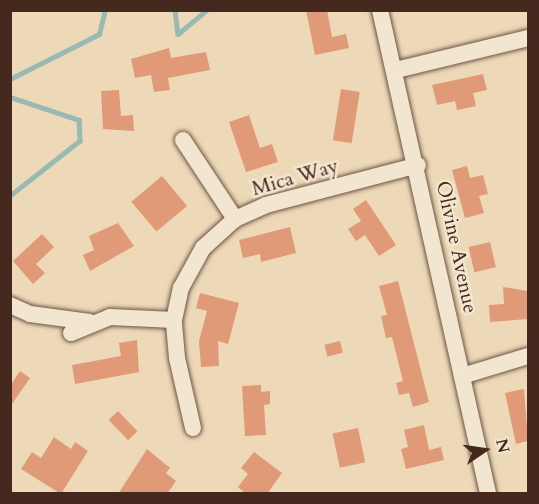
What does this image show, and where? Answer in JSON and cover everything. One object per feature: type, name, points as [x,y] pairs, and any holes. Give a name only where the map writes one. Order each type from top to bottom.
[{"type":"street","name":"Olivine Avenue","points":[[380,10],[418,165],[488,494]]},
{"type":"street","points":[[396,70],[528,38]]},
{"type":"street","points":[[183,140],[235,219]]},
{"type":"street","name":"Mica Way","points":[[193,428],[177,358],[174,320],[190,267],[218,232],[235,219],[266,205],[418,165]]},
{"type":"street","points":[[10,305],[30,314],[89,322]]},
{"type":"street","points":[[71,333],[89,322],[110,317],[174,320]]},
{"type":"street","points":[[462,376],[528,356]]},
{"type":"building","points":[[306,10],[327,10],[332,37],[346,34],[349,48],[315,55]]},
{"type":"building","points":[[169,48],[171,58],[206,52],[210,70],[168,78],[170,90],[154,92],[151,75],[135,78],[131,59]]},
{"type":"building","points":[[483,74],[487,90],[473,93],[476,106],[457,110],[455,101],[437,105],[432,85]]},
{"type":"building","points":[[341,89],[360,92],[352,143],[333,140]]},
{"type":"building","points":[[119,90],[121,116],[133,115],[134,131],[103,129],[101,91]]},
{"type":"building","points":[[249,115],[260,148],[272,144],[278,162],[246,172],[229,122]]},
{"type":"building","points":[[467,166],[470,178],[483,175],[488,194],[479,196],[484,213],[465,218],[452,170]]},
{"type":"building","points":[[162,176],[187,206],[156,232],[131,202]]},
{"type":"building","points":[[366,200],[396,245],[379,256],[365,235],[356,241],[348,229],[361,221],[353,209]]},
{"type":"building","points":[[118,223],[134,246],[90,271],[83,255],[94,250],[89,236]]},
{"type":"building","points":[[290,227],[296,253],[261,262],[260,254],[243,258],[239,240]]},
{"type":"building","points":[[42,234],[54,247],[36,264],[45,273],[33,284],[13,261]]},
{"type":"building","points":[[490,242],[496,267],[474,272],[469,247]]},
{"type":"building","points":[[398,281],[429,402],[413,407],[409,393],[399,395],[396,383],[403,381],[392,337],[386,338],[381,316],[387,315],[379,286]]},
{"type":"building","points":[[503,287],[528,291],[528,319],[490,322],[489,305],[504,304]]},
{"type":"building","points":[[200,293],[239,303],[228,344],[218,341],[219,366],[201,367],[199,341],[207,311],[196,308]]},
{"type":"building","points":[[137,340],[139,372],[75,384],[72,365],[121,356],[119,343]]},
{"type":"building","points":[[340,341],[343,353],[327,357],[324,345]]},
{"type":"building","points":[[20,371],[30,378],[10,407],[10,386]]},
{"type":"building","points":[[261,385],[261,392],[270,391],[270,404],[264,405],[266,435],[245,436],[242,386]]},
{"type":"building","points":[[524,389],[528,441],[516,444],[505,393]]},
{"type":"building","points":[[118,411],[137,431],[128,440],[109,420]]},
{"type":"building","points":[[424,425],[429,450],[441,447],[444,460],[406,469],[401,449],[408,447],[404,430]]},
{"type":"building","points":[[358,428],[365,462],[340,468],[333,433]]},
{"type":"building","points":[[54,437],[71,449],[75,442],[88,451],[61,494],[21,469],[32,452],[41,458]]},
{"type":"building","points":[[147,449],[170,468],[166,473],[176,481],[167,494],[118,494]]},
{"type":"building","points":[[254,452],[282,473],[267,494],[246,494],[238,487],[248,474],[241,468]]},
{"type":"waterway","points":[[10,79],[99,34],[105,10]]},
{"type":"waterway","points":[[175,10],[178,34],[207,10]]},
{"type":"waterway","points":[[10,97],[79,120],[80,141],[10,196]]}]
